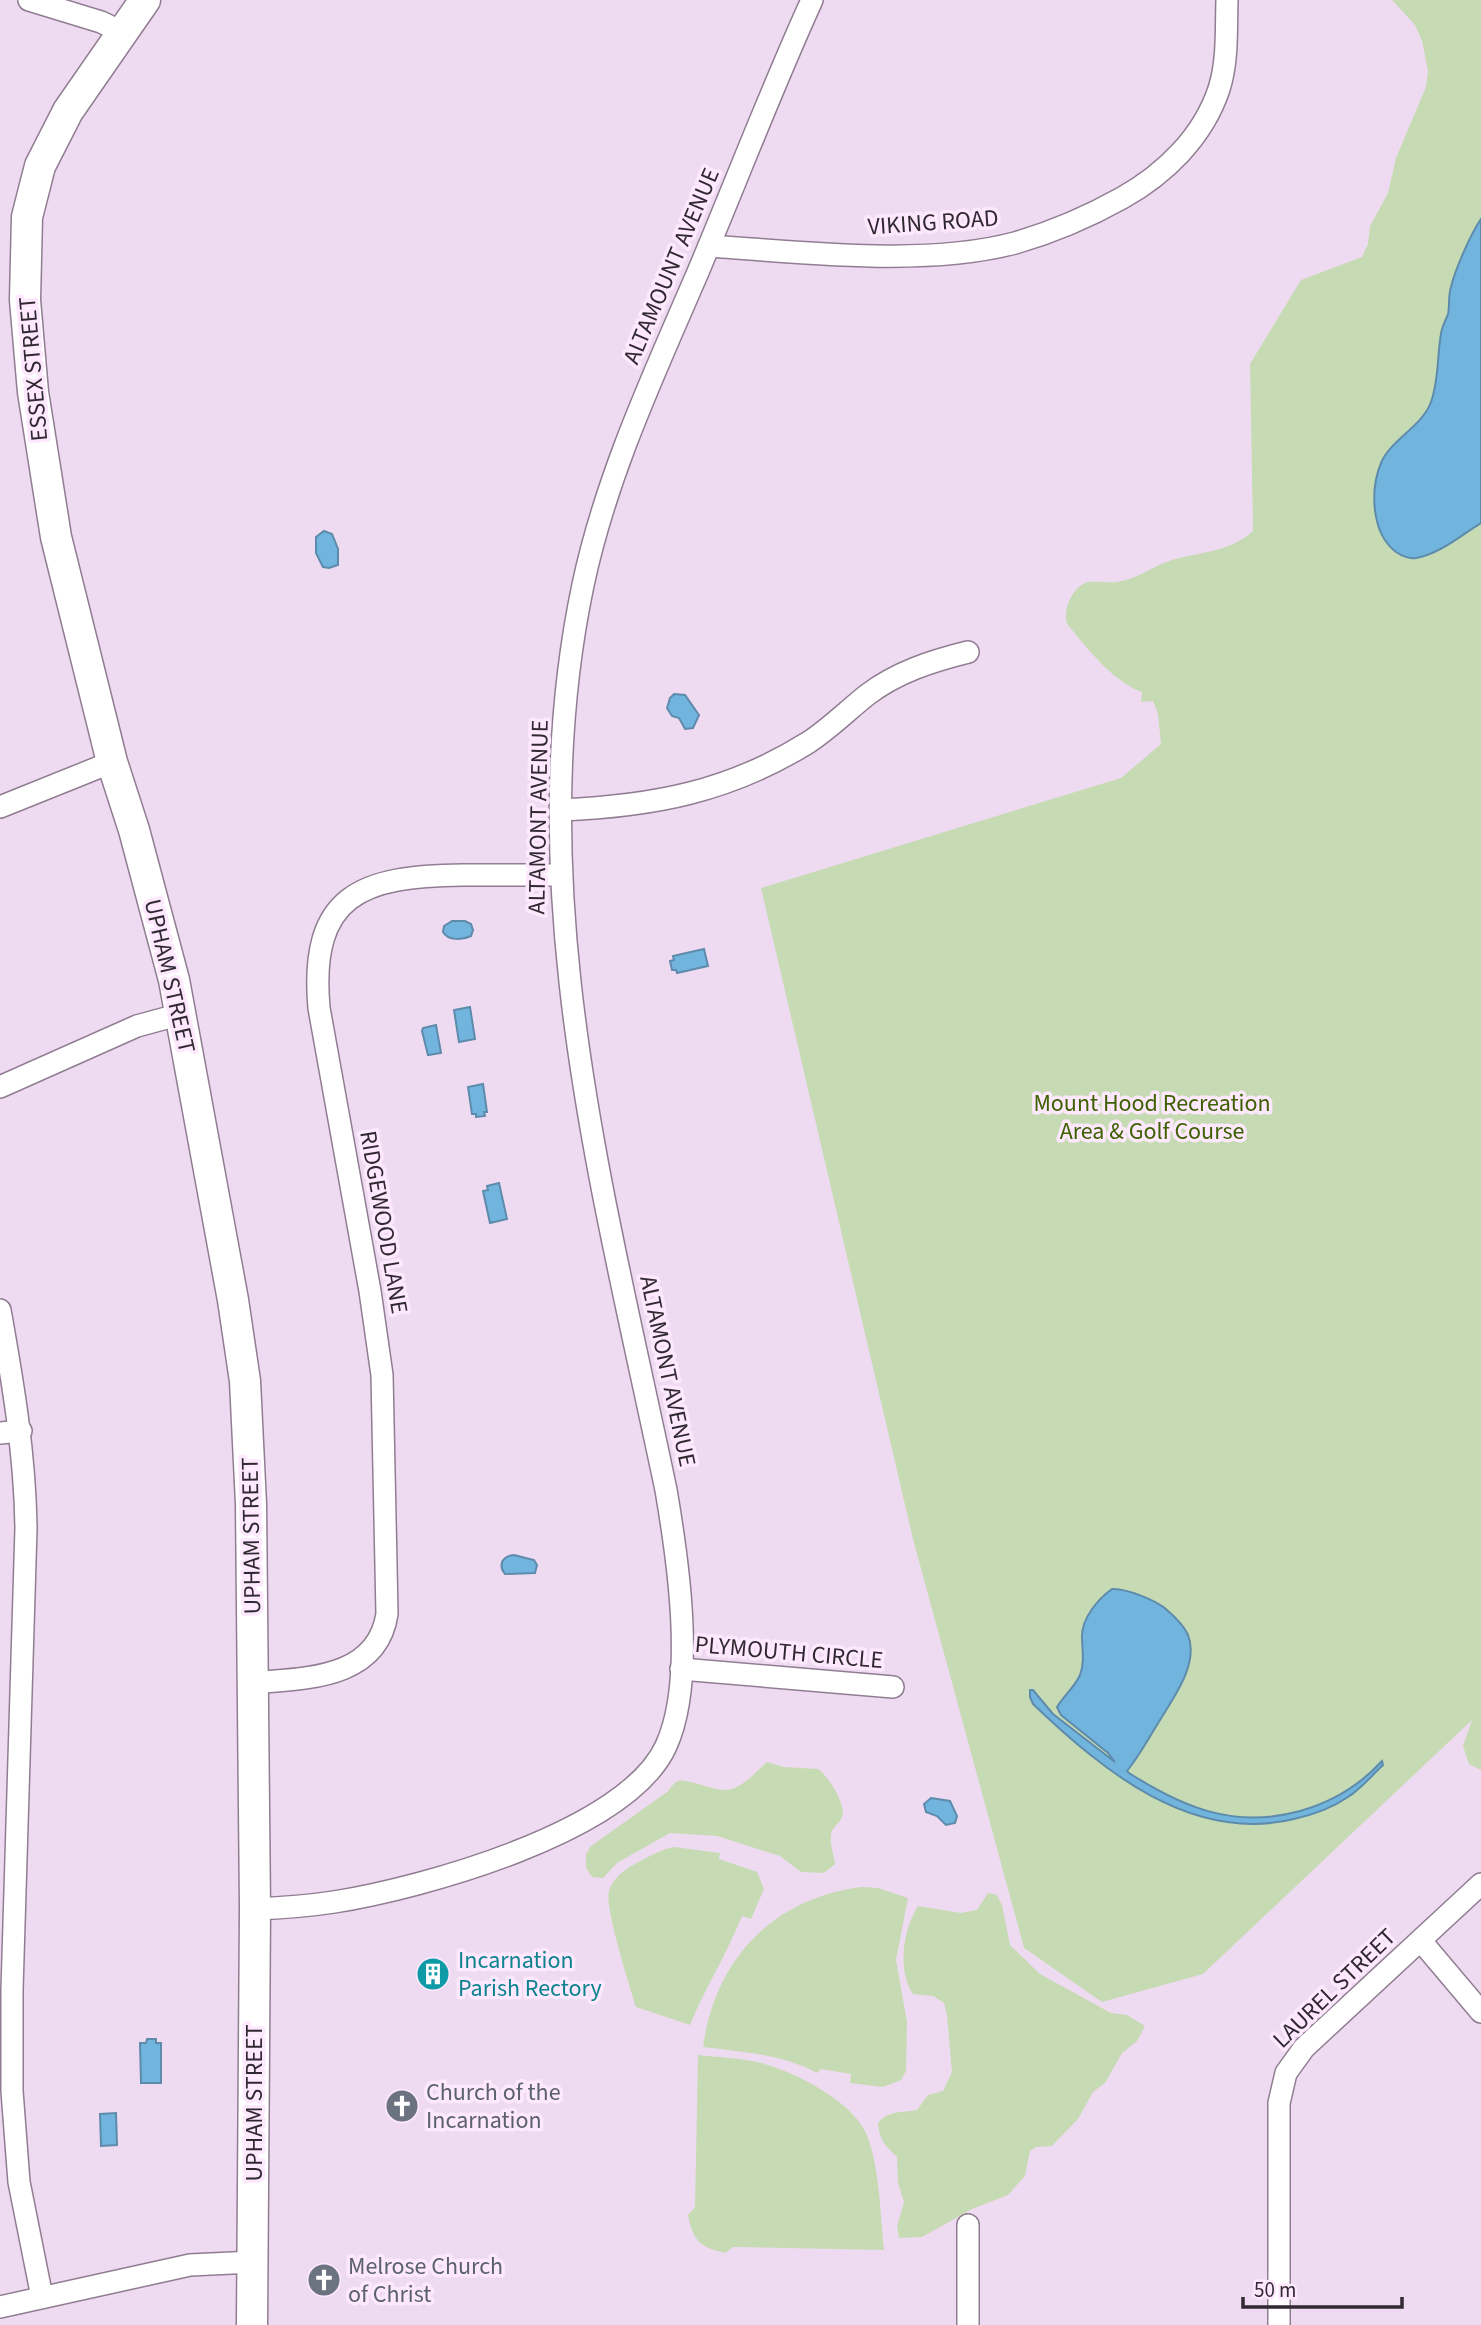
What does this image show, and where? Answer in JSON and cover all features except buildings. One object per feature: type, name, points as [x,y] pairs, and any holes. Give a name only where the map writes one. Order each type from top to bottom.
[{"type":"main road","name":"ESSEX STREET","points":[[112,762],[64,576],[45,478],[33,391],[25,267],[27,217],[46,151],[68,111],[145,0]]},
{"type":"main road","name":"UPHAM STREET","points":[[112,762],[137,842],[181,1014],[233,1300],[248,1406],[255,1909],[252,2325]]},
{"type":"street","points":[[29,0],[101,22],[122,32]]},
{"type":"street","name":"ALTAMOUNT AVENUE","points":[[590,556],[602,511],[637,414],[812,0]]},
{"type":"street","name":"VIKING ROAD","points":[[709,246],[894,255],[962,252],[1035,237],[1101,210],[1155,177],[1175,160],[1208,114],[1219,89],[1223,69],[1227,0]]},
{"type":"street","name":"ALTAMONT AVENUE","points":[[255,1909],[333,1902],[413,1885],[515,1851],[588,1818],[635,1786],[657,1762],[667,1745],[675,1720],[681,1669],[680,1594],[672,1528],[578,1060],[566,962],[560,875],[568,684],[575,630],[590,556]]},
{"type":"street","points":[[561,810],[648,803],[729,782],[808,742],[867,695],[902,674],[924,664],[968,652]]},
{"type":"street","points":[[0,807],[112,762]]},
{"type":"street","name":"RIDGEWOOD LANE","points":[[253,1683],[327,1674],[349,1667],[377,1642],[387,1614],[382,1375],[370,1291],[319,1008],[317,979],[323,939],[341,907],[358,892],[381,882],[441,876],[560,875]]},
{"type":"street","points":[[0,1087],[137,1026],[181,1014]]},
{"type":"street","points":[[0,1310],[10,1432],[25,1480],[26,1528],[10,1736],[6,2032],[16,2161],[42,2297]]},
{"type":"street","name":"PLYMOUTH CIRCLE","points":[[681,1669],[892,1687]]},
{"type":"street","name":"LAUREL STREET","points":[[1279,2325],[1279,2103],[1283,2080],[1289,2066],[1304,2048],[1481,1884]]},
{"type":"street","points":[[1421,1941],[1481,2012]]},
{"type":"street","points":[[968,2225],[968,2325]]},
{"type":"street","points":[[0,2307],[190,2264],[253,2262]]},
{"type":"green space","name":"Mount Hood Recreation Area & Golf Course","points":[[1392,0],[1481,0],[1481,1770],[1469,1764],[1463,1746],[1472,1720],[1203,1974],[1102,2002],[1024,1948],[913,1539],[761,888],[1121,778],[1161,744],[1158,714],[1153,701],[1141,702],[1142,692],[1120,680],[1092,653],[1067,624],[1067,606],[1072,595],[1085,583],[1129,579],[1172,560],[1225,547],[1253,531],[1250,364],[1301,280],[1362,257],[1368,244],[1370,226],[1388,193],[1396,158],[1426,87],[1428,71],[1422,41],[1415,25]]},
{"type":"green space","points":[[767,1762],[784,1767],[818,1769],[836,1791],[843,1812],[841,1820],[831,1833],[835,1864],[824,1873],[801,1872],[780,1856],[717,1836],[670,1833],[617,1863],[603,1878],[592,1877],[586,1868],[586,1854],[591,1846],[677,1782],[687,1781],[721,1790],[732,1789]]},
{"type":"green space","points":[[674,1847],[720,1853],[719,1859],[757,1872],[764,1889],[751,1919],[742,1916],[690,2025],[636,2007],[618,1947],[608,1899],[612,1885],[623,1872]]},
{"type":"green space","points":[[862,1887],[878,1888],[908,1898],[896,1960],[907,2022],[906,2071],[901,2080],[883,2087],[850,2083],[851,2074],[821,2069],[817,2073],[776,2058],[703,2047],[720,1986],[735,1961],[754,1938],[776,1919],[801,1904],[830,1893]]},
{"type":"green space","points":[[988,1893],[997,1895],[1002,1905],[1010,1945],[1040,1974],[1111,2013],[1127,2015],[1145,2026],[1137,2041],[1122,2053],[1105,2083],[1093,2092],[1078,2119],[1052,2146],[1036,2147],[1030,2151],[1025,2176],[1008,2195],[972,2209],[922,2237],[899,2238],[897,2226],[904,2202],[898,2183],[897,2157],[883,2142],[878,2123],[891,2114],[917,2110],[928,2095],[943,2091],[952,2072],[944,2003],[933,1996],[913,1994],[908,1984],[904,1950],[909,1926],[918,1906],[961,1913],[977,1910]]},
{"type":"green space","points":[[698,2055],[742,2059],[771,2066],[803,2079],[848,2109],[866,2133],[871,2146],[877,2175],[884,2250],[733,2247],[725,2253],[699,2242],[692,2231],[688,2215],[695,2207]]},
{"type":"water","points":[[1481,219],[1481,523],[1433,553],[1408,558],[1388,544],[1377,523],[1374,498],[1377,474],[1392,447],[1421,419],[1431,402],[1450,290],[1464,252]]},
{"type":"water","points":[[324,531],[332,534],[338,549],[338,565],[329,568],[323,567],[316,553],[316,537]]},
{"type":"water","points":[[674,694],[685,695],[699,715],[693,728],[685,729],[679,718],[672,716],[667,708]]},
{"type":"water","points":[[452,921],[471,924],[471,936],[456,939],[445,935],[444,926]]},
{"type":"water","points":[[704,949],[708,966],[677,973],[672,970],[670,961],[674,960],[673,956]]},
{"type":"water","points":[[470,1007],[475,1039],[459,1042],[454,1010]]},
{"type":"water","points":[[436,1025],[441,1053],[428,1055],[422,1031],[423,1028]]},
{"type":"water","points":[[483,1084],[487,1112],[484,1112],[485,1116],[476,1117],[476,1114],[472,1114],[468,1087]]},
{"type":"water","points":[[499,1183],[507,1219],[490,1223],[483,1191],[488,1190],[487,1186]]},
{"type":"water","points":[[514,1555],[534,1560],[537,1565],[535,1573],[505,1574],[502,1562]]},
{"type":"water","points":[[1112,1589],[1132,1593],[1162,1606],[1184,1628],[1191,1647],[1182,1683],[1127,1771],[1129,1773],[1190,1805],[1211,1812],[1254,1818],[1300,1811],[1323,1803],[1355,1785],[1382,1761],[1383,1765],[1353,1794],[1329,1808],[1294,1819],[1256,1824],[1219,1821],[1184,1811],[1151,1796],[1119,1776],[1060,1729],[1033,1704],[1030,1697],[1030,1690],[1033,1690],[1053,1714],[1115,1762],[1108,1753],[1061,1715],[1057,1707],[1082,1670],[1082,1636],[1085,1622],[1096,1604]]},
{"type":"water","points":[[931,1798],[950,1801],[957,1816],[955,1823],[946,1825],[937,1816],[926,1812],[924,1804]]},
{"type":"water","points":[[147,2039],[156,2039],[156,2043],[161,2043],[161,2083],[141,2083],[140,2043],[146,2043]]},
{"type":"water","points":[[116,2113],[117,2145],[101,2146],[100,2114]]},
{"type":"place","name":"Incarnation Parish Rectory","points":[[433,1974]]},
{"type":"place","name":"Church of the Incarnation","points":[[402,2106]]},
{"type":"place","name":"Melrose Church of Christ","points":[[324,2280]]}]
